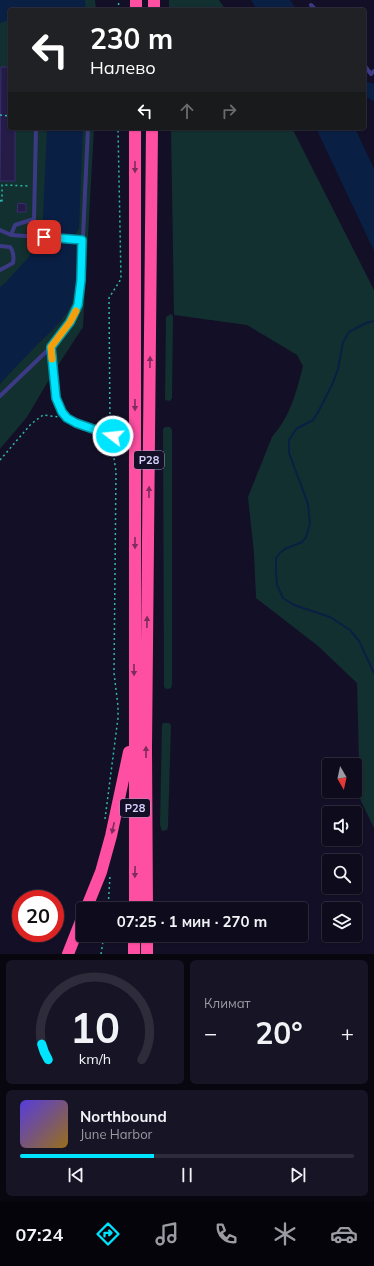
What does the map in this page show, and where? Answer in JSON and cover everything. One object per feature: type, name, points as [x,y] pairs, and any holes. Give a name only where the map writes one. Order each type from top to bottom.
[{"type":"highway","name":"Р28","points":[[135,130],[135,902]]},
{"type":"highway","name":"Р28","points":[[147,902],[146,748],[152,130]]},
{"type":"highway","points":[[89,902],[101,872],[111,836],[127,762],[134,707]]},
{"type":"highway","points":[[68,954],[76,934]]},
{"type":"lane","points":[[311,5],[314,8]]},
{"type":"lane","points":[[366,68],[371,74],[374,72]]},
{"type":"lane","points":[[11,235],[15,224],[34,219],[36,130]]},
{"type":"lane","points":[[0,396],[51,347],[70,322],[78,305],[81,280],[88,130]]},
{"type":"lane","points":[[0,230],[11,235],[82,240]]},
{"type":"lane","points":[[0,246],[10,247],[14,252],[13,263],[0,270]]},
{"type":"lane","points":[[51,347],[56,398],[62,412],[67,418],[76,423],[110,435],[135,434]]},
{"type":"path","points":[[104,821],[118,718],[114,673],[116,471],[110,435],[109,298],[121,279],[118,130]]},
{"type":"path","points":[[0,200],[2,203],[2,185],[34,186]]},
{"type":"path","points":[[0,460],[31,424],[43,415],[67,418]]},
{"type":"path","points":[[109,902],[111,870]]},
{"type":"path","points":[[101,954],[103,942]]},
{"type":"green space","points":[[0,0],[95,0],[96,8],[8,8],[8,130],[94,130],[83,327],[27,417],[0,449]]},
{"type":"green space","points":[[169,0],[219,0],[225,8],[169,8]]},
{"type":"green space","points":[[171,130],[293,130],[374,290],[374,828],[360,799],[362,798],[362,758],[359,758],[357,683],[318,646],[256,598],[254,553],[248,497],[272,437],[284,420],[292,403],[303,366],[297,355],[247,325],[174,315]]},
{"type":"green space","points":[[171,314],[173,318],[172,398],[170,401],[165,400],[166,317]]},
{"type":"green space","points":[[165,427],[170,427],[172,430],[172,685],[171,688],[168,689],[164,687],[163,429]]},
{"type":"green space","points":[[163,723],[169,723],[171,725],[168,827],[167,830],[162,831],[160,825]]},
{"type":"water","points":[[0,0],[85,0],[86,8],[8,8],[8,21],[0,23]]},
{"type":"water","points":[[251,0],[290,0],[296,8],[256,8]]},
{"type":"water","points":[[366,82],[374,84],[374,101],[366,97]]},
{"type":"water","points":[[47,130],[83,130],[79,228],[75,238],[78,252],[78,268],[71,305],[68,312],[53,330],[0,384],[0,287],[28,258],[39,241],[43,218]]},
{"type":"water","points":[[317,130],[356,130],[374,169],[374,251]]},
{"type":"building","points":[[1,67],[8,67],[8,130],[15,130],[15,181],[0,181]]},
{"type":"building","points":[[18,203],[26,204],[26,212],[17,212]]},
{"type":"waterway","points":[[374,321],[366,323],[349,332],[343,342],[338,369],[332,385],[317,414],[313,420],[296,429],[289,440],[289,453],[308,504],[310,524],[306,537],[302,542],[285,549],[276,558],[277,585],[283,598],[294,605],[330,617],[350,630],[359,641],[374,673]]},
{"type":"slow traffic","points":[[52,359],[51,347],[70,322],[76,311]]},
{"type":"route","points":[[44,237],[82,240],[81,280],[78,305],[70,322],[51,347],[53,381],[56,398],[62,412],[67,418],[96,431],[113,436]]}]
